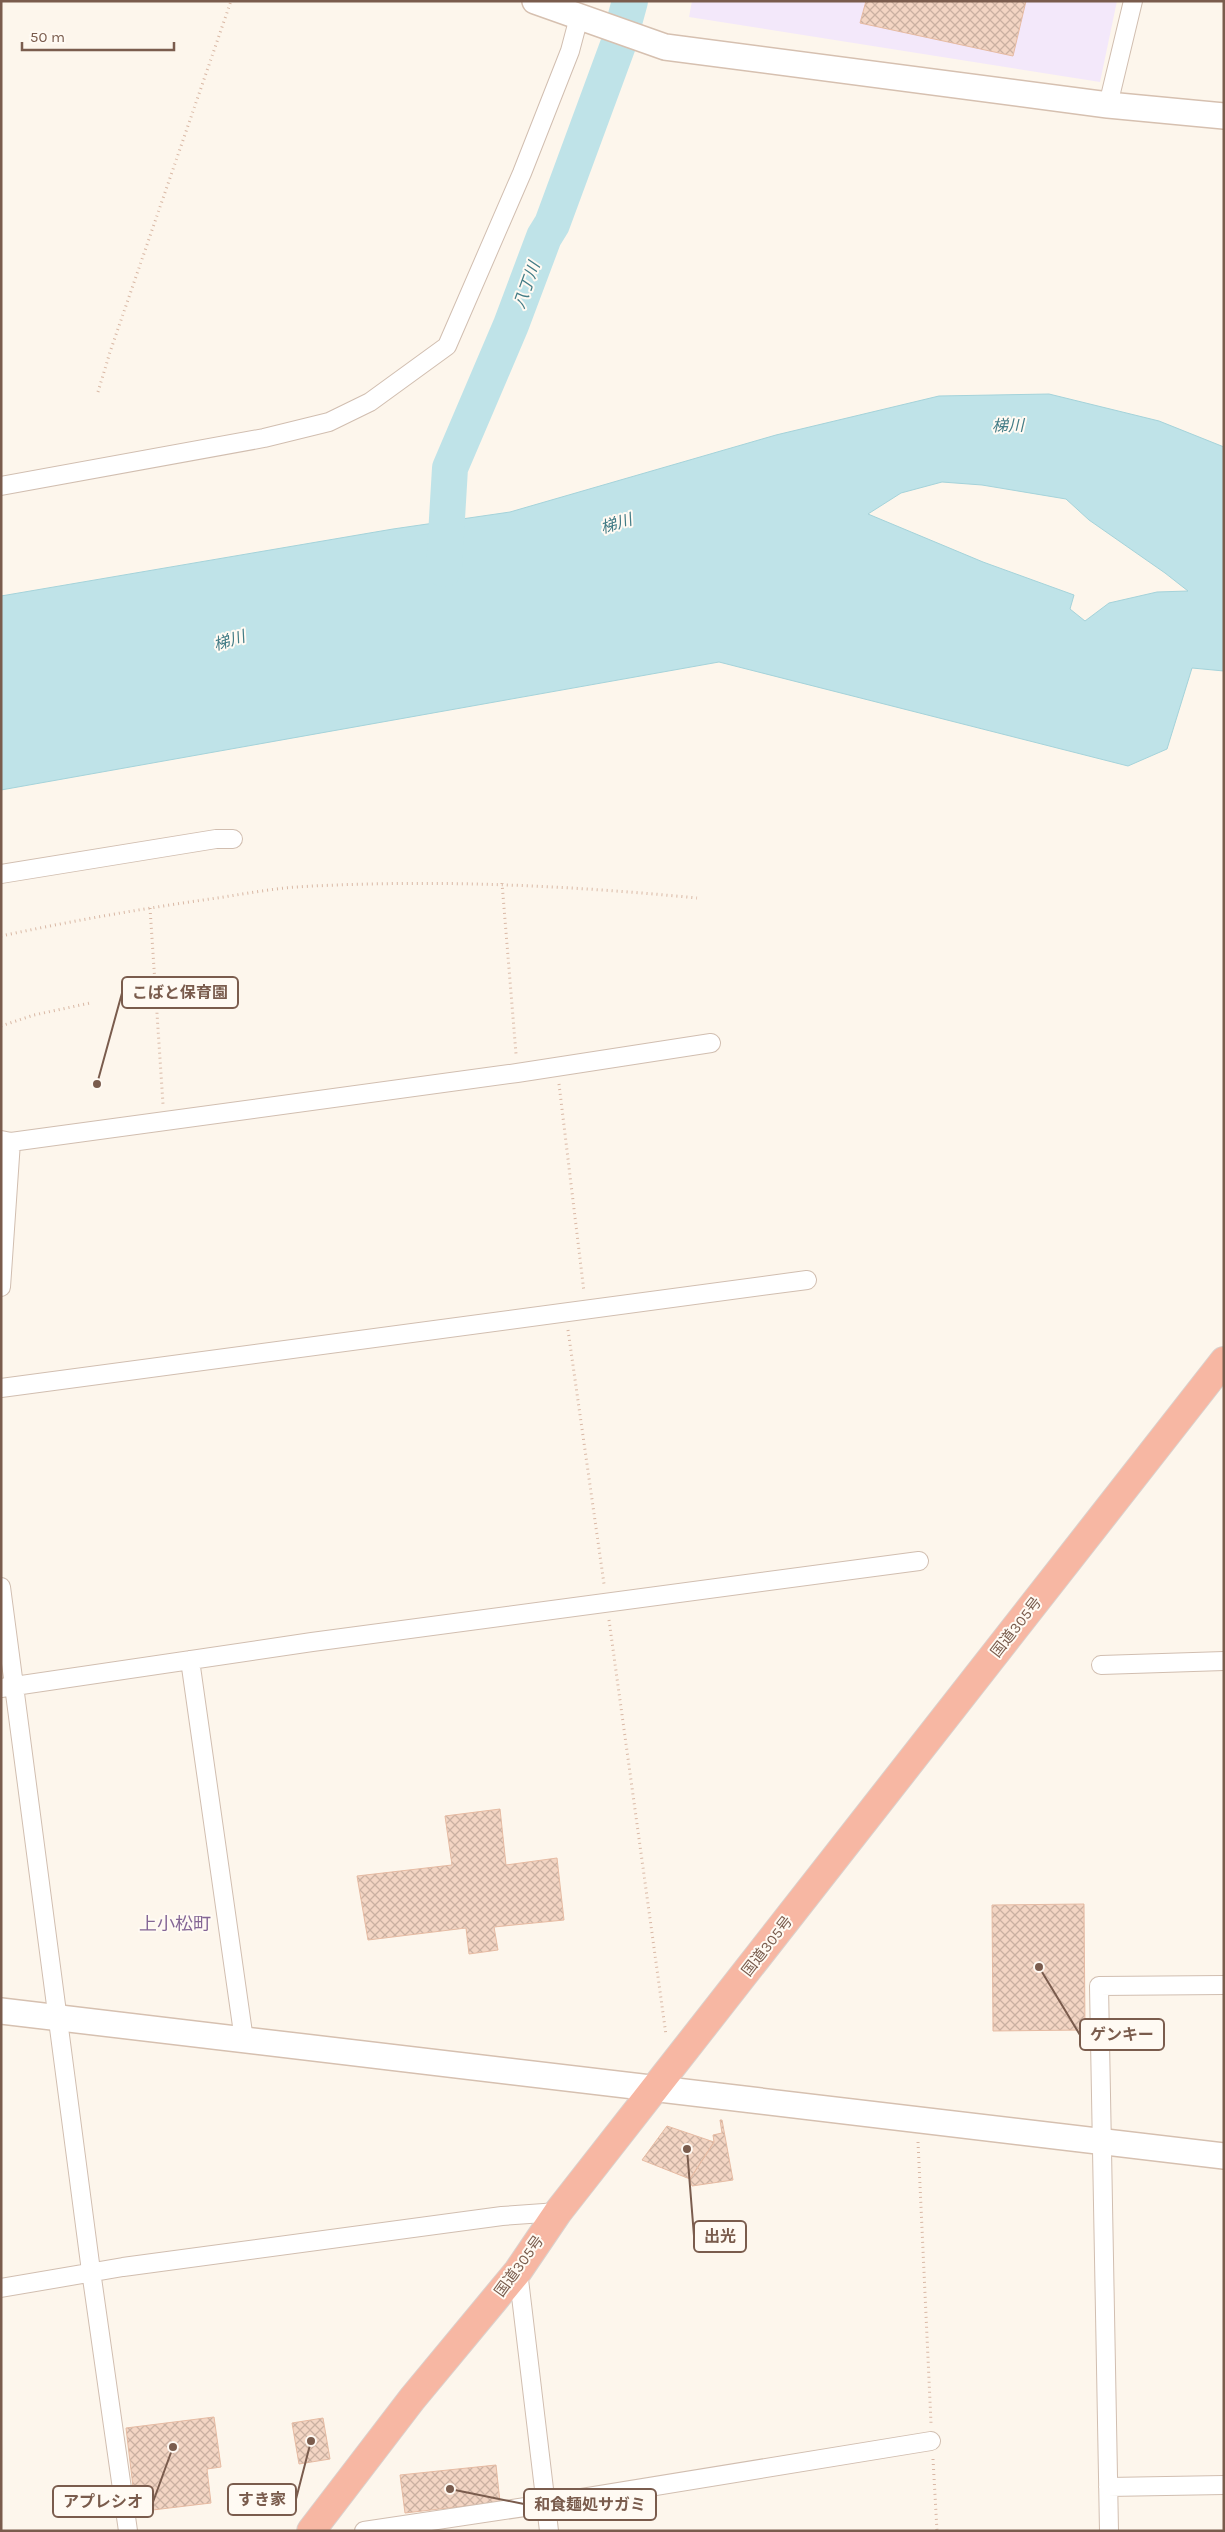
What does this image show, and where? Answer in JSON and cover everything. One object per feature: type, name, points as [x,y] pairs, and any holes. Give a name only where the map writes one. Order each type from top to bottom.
[{"type":"highway","name":"国道305号","points":[[311,2531],[412,2399],[518,2271],[558,2212],[653,2089],[1224,1361]]},
{"type":"street","points":[[536,1],[657,44],[1108,105],[1224,116]]},
{"type":"street","points":[[1108,105],[1134,1]]},
{"type":"street","points":[[1,486],[264,438],[329,422],[370,402],[447,346],[522,173],[584,19]]},
{"type":"street","points":[[1,874],[216,839],[233,839]]},
{"type":"street","points":[[1,1287],[6,1141],[164,1122],[711,1043]]},
{"type":"street","points":[[1,1388],[807,1280]]},
{"type":"street","points":[[8,1687],[190,1660],[919,1561]]},
{"type":"street","points":[[1,1587],[8,1687],[58,2018],[91,2271],[128,2531]]},
{"type":"street","points":[[190,1660],[244,2040]]},
{"type":"street","points":[[1101,1665],[1224,1661]]},
{"type":"street","points":[[1109,2531],[1100,2141],[1099,1986],[1224,1985]]},
{"type":"street","points":[[1,2011],[653,2089],[917,2118],[1224,2156]]},
{"type":"street","points":[[1,2288],[91,2271],[502,2216],[558,2212]]},
{"type":"street","points":[[518,2271],[549,2531]]},
{"type":"street","points":[[364,2531],[545,2504],[932,2441]]},
{"type":"street","points":[[1108,2487],[1224,2485]]},
{"type":"path","points":[[98,392],[110,352],[231,1]]},
{"type":"path","points":[[1,936],[91,917],[295,888],[402,883],[502,883],[609,889],[697,898]]},
{"type":"path","points":[[502,883],[517,1072]]},
{"type":"path","points":[[150,908],[164,1122]]},
{"type":"path","points":[[1,1026],[34,1015],[90,1003]]},
{"type":"path","points":[[557,1066],[586,1310]]},
{"type":"path","points":[[566,1312],[666,2038],[676,2062]]},
{"type":"path","points":[[917,2118],[937,2531]]},
{"type":"shaded area","points":[[692,1],[1117,1],[1100,82],[689,17]]},
{"type":"water","name":"梯川","points":[[1049,394],[1159,421],[1224,447],[1224,671],[1192,668],[1167,749],[1128,766],[719,662],[1,790],[1,596],[393,529],[510,512],[776,435],[939,396]],"holes":[[[942,482],[982,485],[1066,499],[1089,520],[1188,591],[1157,592],[1109,603],[1085,621],[1070,609],[1074,595],[983,562],[868,514],[901,493]]]},
{"type":"building","points":[[866,1],[1026,1],[1013,56],[860,23]]},
{"type":"building","points":[[500,1809],[506,1865],[557,1858],[564,1920],[494,1927],[498,1950],[469,1954],[466,1928],[368,1940],[357,1876],[452,1865],[445,1816]]},
{"type":"building","points":[[1084,1904],[1085,2030],[993,2031],[992,1905]]},
{"type":"building","points":[[720,2120],[722,2120],[733,2180],[692,2186],[690,2179],[714,2142],[713,2135],[722,2133]]},
{"type":"building","points":[[667,2126],[714,2142],[690,2179],[642,2160]]},
{"type":"building","points":[[214,2417],[221,2467],[207,2469],[211,2503],[136,2512],[126,2428]]},
{"type":"building","points":[[323,2418],[330,2459],[299,2464],[292,2423]]},
{"type":"building","points":[[496,2465],[500,2502],[405,2513],[400,2475]]},
{"type":"waterway","name":"八丁川","points":[[444,569],[450,468],[511,325],[544,237],[552,224],[618,45],[630,1]]},
{"type":"place","name":"こばと保育園","points":[[97,1084]]},
{"type":"place","name":"ゲンキー","points":[[1039,1967]]},
{"type":"place","name":"出光","points":[[687,2149]]},
{"type":"place","name":"すき家","points":[[311,2441]]},
{"type":"place","name":"アプレシオ","points":[[173,2447]]},
{"type":"place","name":"和食麺処サガミ","points":[[450,2489]]},
{"type":"district","name":"上小松町","points":[[175,1924]]}]
